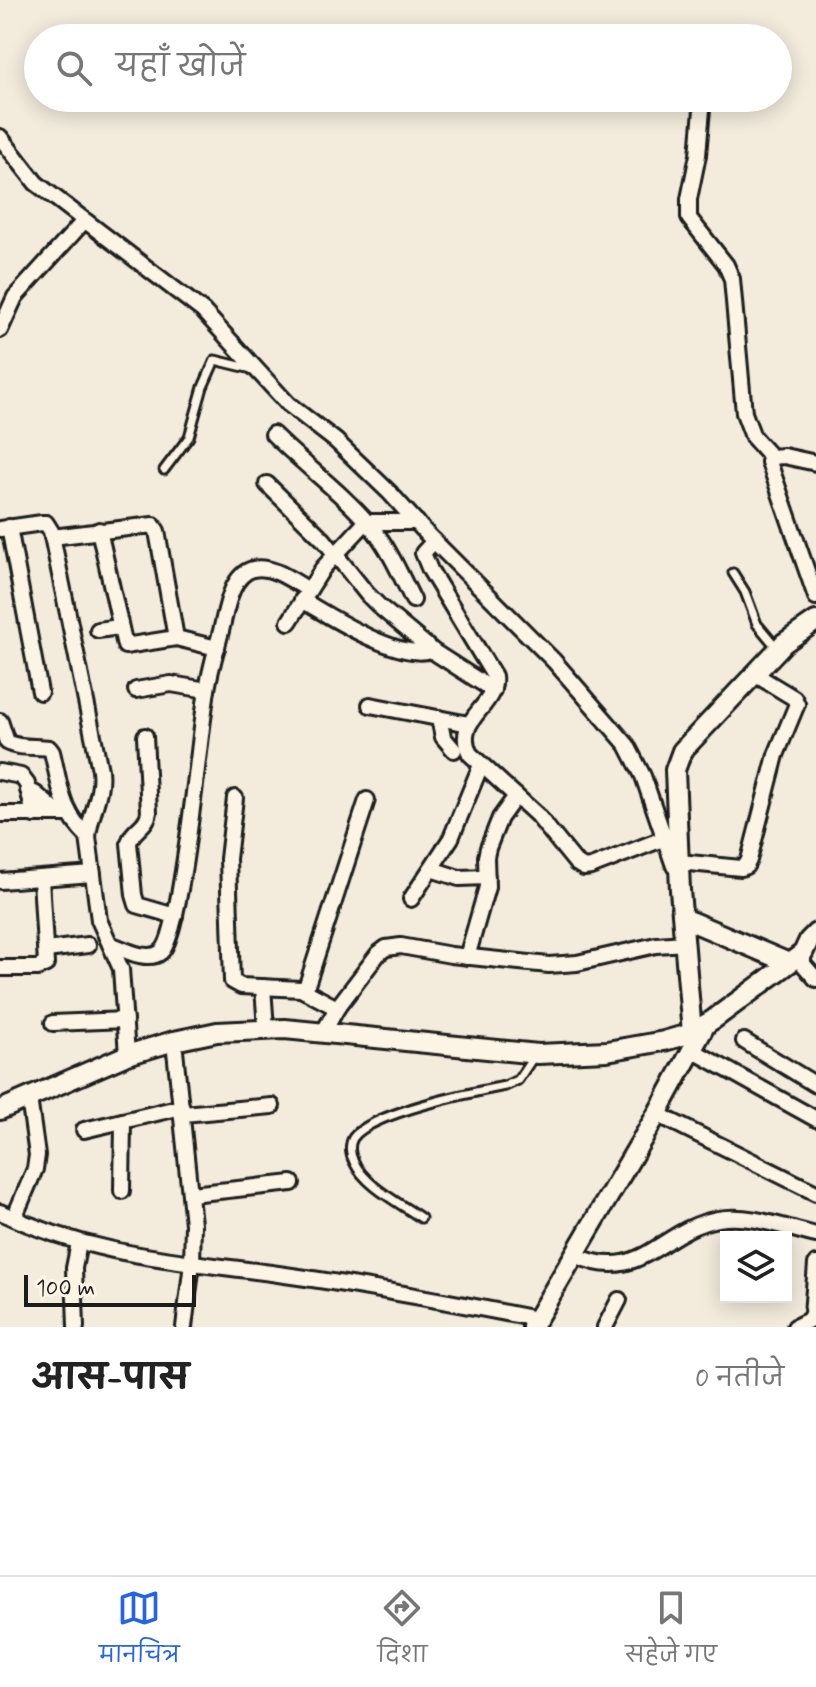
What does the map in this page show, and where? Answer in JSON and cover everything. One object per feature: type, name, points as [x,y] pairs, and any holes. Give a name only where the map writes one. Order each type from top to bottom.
[{"type":"street","points":[[702,112],[689,218],[726,265],[732,279],[744,413],[753,437],[771,457]]},
{"type":"street","points":[[0,139],[36,183],[203,311],[288,404],[336,441],[554,661],[627,745],[643,776],[680,890]]},
{"type":"street","points":[[0,330],[15,297],[84,221]]},
{"type":"street","points":[[0,291],[15,297]]},
{"type":"street","points":[[273,434],[366,522],[391,556],[413,600]]},
{"type":"street","points":[[771,457],[784,456],[816,463]]},
{"type":"street","points":[[771,457],[769,469],[811,569],[816,597]]},
{"type":"street","points":[[267,484],[335,553],[367,594],[431,650],[493,690]]},
{"type":"street","points":[[289,622],[335,553],[366,522],[417,522]]},
{"type":"street","points":[[40,692],[5,528],[46,523],[52,537],[100,770],[102,784],[89,831],[93,874],[99,920],[121,969],[127,1055]]},
{"type":"street","points":[[52,537],[149,524],[155,527],[176,638]]},
{"type":"street","points":[[99,530],[122,643],[129,647],[176,638],[217,648]]},
{"type":"street","points":[[434,541],[423,553],[430,570],[494,676],[493,690],[465,734],[465,744],[481,765],[537,815],[576,863],[584,868],[665,838]]},
{"type":"street","points":[[110,944],[141,955],[154,955],[162,951],[168,942],[182,888],[207,690],[227,605],[244,573],[253,568],[263,568],[367,635],[410,652],[431,650]]},
{"type":"street","points":[[697,1036],[680,890],[677,760],[682,751],[797,632],[816,621]]},
{"type":"street","points":[[98,630],[119,627]]},
{"type":"street","points":[[679,862],[741,868],[749,860],[776,755],[797,704],[794,698],[756,675]]},
{"type":"street","points":[[136,690],[171,684],[207,690]]},
{"type":"street","points":[[370,705],[469,724]]},
{"type":"street","points":[[439,718],[443,737],[454,750]]},
{"type":"street","points":[[0,721],[7,742],[12,745],[49,748],[52,752],[66,816]]},
{"type":"street","points":[[145,736],[149,812],[148,820],[130,837],[134,895],[137,905],[143,909],[175,916]]},
{"type":"street","points":[[411,899],[460,821],[481,765]]},
{"type":"street","points":[[0,772],[21,776],[34,815]]},
{"type":"street","points":[[28,790],[89,831]]},
{"type":"street","points":[[467,957],[483,904],[488,848],[500,818],[516,796]]},
{"type":"street","points":[[235,798],[228,859],[231,974],[235,985],[305,991],[337,1008]]},
{"type":"street","points":[[305,991],[367,800]]},
{"type":"street","points":[[0,814],[66,816]]},
{"type":"street","points":[[431,869],[459,878],[487,877]]},
{"type":"street","points":[[0,881],[93,874]]},
{"type":"street","points":[[0,968],[44,967],[46,964],[41,879]]},
{"type":"street","points":[[683,918],[796,958],[816,979]]},
{"type":"street","points":[[29,1098],[37,1155],[35,1169],[7,1215],[79,1243],[150,1259],[365,1287],[535,1323],[657,1114],[697,1036],[796,958],[816,933]]},
{"type":"street","points":[[323,1033],[337,1008],[378,954],[386,948],[401,946],[467,957],[549,965],[577,963],[656,945],[685,943]]},
{"type":"street","points":[[46,950],[88,945]]},
{"type":"street","points":[[263,987],[266,1029]]},
{"type":"street","points":[[53,1023],[125,1020]]},
{"type":"street","points":[[0,1110],[127,1055],[217,1032],[266,1029],[536,1054],[607,1051],[697,1036],[816,1119]]},
{"type":"street","points":[[174,1041],[191,1194],[192,1263],[184,1327]]},
{"type":"street","points":[[744,1041],[816,1085]]},
{"type":"street","points":[[84,1130],[182,1111],[272,1106]]},
{"type":"street","points":[[657,1114],[816,1193]]},
{"type":"street","points":[[122,1191],[123,1121]]},
{"type":"street","points":[[191,1194],[292,1183]]},
{"type":"street","points":[[575,1255],[604,1266],[618,1266],[700,1224],[719,1218],[741,1218],[816,1235]]},
{"type":"street","points":[[76,1327],[74,1281],[79,1243]]},
{"type":"street","points":[[795,1327],[809,1320],[812,1314],[816,1264]]},
{"type":"street","points":[[605,1327],[619,1300]]},
{"type":"lane","points":[[164,470],[189,437],[203,387],[215,360],[256,370]]},
{"type":"lane","points":[[733,573],[745,592],[757,624],[779,650]]},
{"type":"lane","points":[[421,1218],[362,1175],[350,1151],[351,1142],[356,1135],[398,1113],[518,1080],[536,1054]]}]
